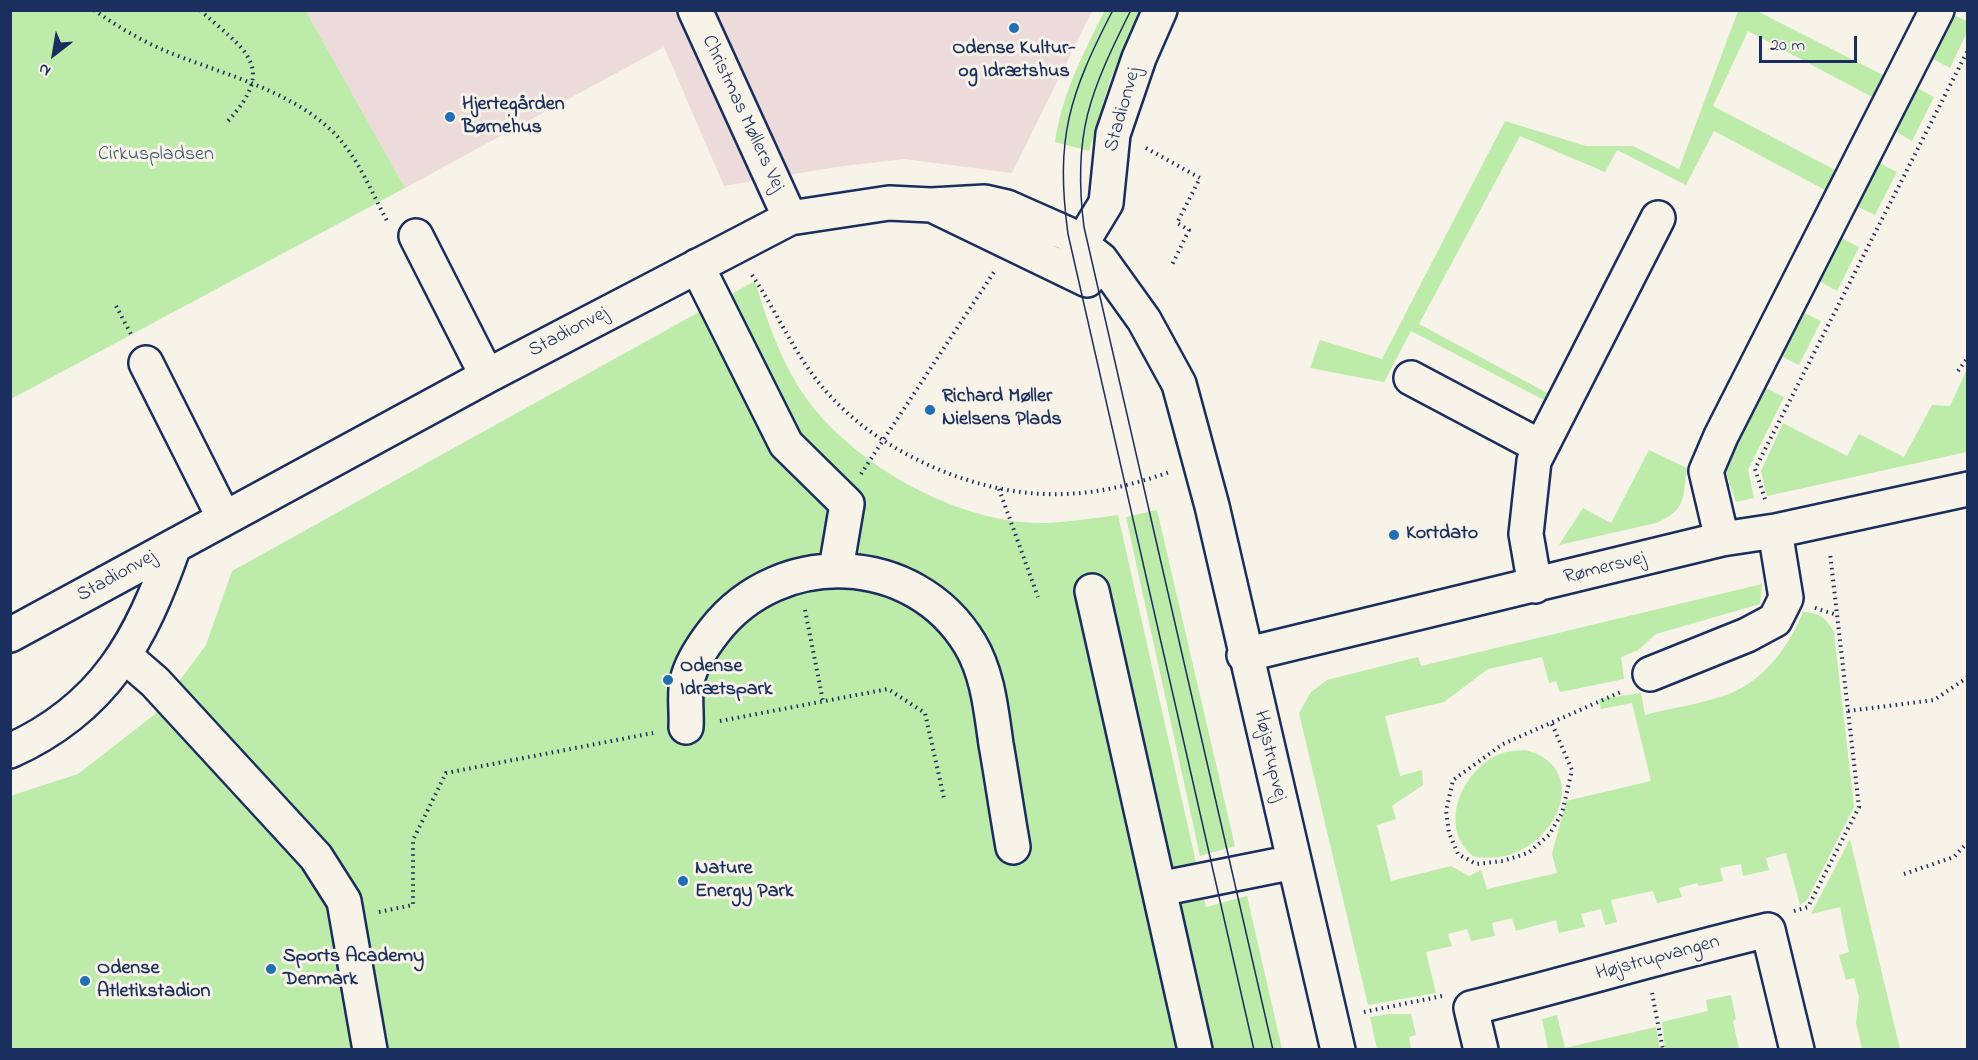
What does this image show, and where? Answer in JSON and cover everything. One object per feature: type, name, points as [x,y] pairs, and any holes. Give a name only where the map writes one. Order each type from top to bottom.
[{"type":"street","name":"Christmas Møllers Vej","points":[[694,10],[790,218]]},
{"type":"street","name":"Stadionvej","points":[[1075,256],[1106,203],[1113,134],[1139,58],[1160,10]]},
{"type":"street","points":[[1722,539],[1706,471],[1721,436],[1937,10]]},
{"type":"street","name":"Stadionvej","points":[[10,635],[487,376],[790,218],[890,204],[931,205],[985,202],[1028,214],[1075,256]]},
{"type":"street","name":"Stadionvej","points":[[931,205],[1013,244],[1101,260],[1144,320],[1179,384],[1200,462]]},
{"type":"street","points":[[1535,586],[1526,534],[1534,461],[1658,218]]},
{"type":"street","points":[[416,236],[487,376]]},
{"type":"street","points":[[697,266],[786,444],[847,504],[836,569]]},
{"type":"street","points":[[146,363],[224,518]]},
{"type":"street","points":[[1411,378],[1541,447]]},
{"type":"street","name":"Højstrupvej","points":[[1200,462],[1338,1050]]},
{"type":"street","name":"Rømersvej","points":[[1244,655],[1722,539],[1775,531],[1968,489]]},
{"type":"street","points":[[1650,674],[1748,635],[1775,620],[1786,598],[1775,531]]},
{"type":"street","points":[[10,751],[44,736],[88,702],[125,656],[155,602],[174,546]]},
{"type":"street","points":[[686,727],[687,681],[703,645],[728,613],[759,590],[796,574],[836,569],[875,574],[913,589],[945,612],[970,643],[986,680],[1013,847]]},
{"type":"street","points":[[1092,591],[1195,1050]]},
{"type":"street","points":[[125,656],[155,682],[316,856],[344,901],[370,1050]]},
{"type":"street","points":[[1159,889],[1294,862]]},
{"type":"street","points":[[1768,930],[1797,1050]]},
{"type":"street","name":"Højstrupvangen","points":[[1471,1008],[1620,970],[1644,960],[1768,930]]},
{"type":"street","points":[[1471,1008],[1481,1050]]},
{"type":"path","points":[[94,10],[125,32],[161,49],[253,85],[289,102],[334,133],[356,159],[399,244],[416,236]]},
{"type":"path","points":[[200,10],[232,36],[252,62],[253,85],[242,106],[227,122]]},
{"type":"path","points":[[1775,531],[1755,469],[1968,50]]},
{"type":"path","points":[[1136,143],[1200,178],[1177,223],[1189,230],[1171,267]]},
{"type":"path","points":[[847,504],[868,459],[1013,244]]},
{"type":"path","points":[[734,247],[766,297],[795,352],[834,400],[881,441],[938,471],[999,489],[1062,495],[1124,488],[1200,462]]},
{"type":"path","points":[[1958,371],[1965,360],[1968,361]]},
{"type":"path","points":[[999,489],[1038,597]]},
{"type":"path","points":[[1768,930],[1783,914],[1808,907],[1859,807],[1827,519]]},
{"type":"path","points":[[807,617],[823,701]]},
{"type":"path","points":[[1552,724],[1572,770],[1562,813],[1549,835],[1528,853],[1503,861],[1476,864],[1458,854],[1449,833],[1446,811],[1453,780],[1503,744],[1634,686],[1650,674]]},
{"type":"path","points":[[1848,711],[1934,700],[1968,677]]},
{"type":"path","points":[[374,920],[378,913],[413,905],[413,840],[446,773],[888,689],[925,713],[944,798]]},
{"type":"path","points":[[1904,874],[1954,856],[1968,842]]},
{"type":"path","points":[[1644,960],[1663,1050]]},
{"type":"path","points":[[1330,1017],[1459,992],[1471,1008]]},
{"type":"shaded area","points":[[306,11],[1092,11],[1012,173],[904,159],[836,167],[724,186],[664,47],[405,188]]},
{"type":"green space","points":[[1105,10],[1141,11],[1110,80],[1089,151],[1055,142],[1068,91],[1081,58]]},
{"type":"green space","name":"Cirkuspladsen","points":[[10,11],[306,11],[405,188],[11,399]]},
{"type":"green space","points":[[1738,11],[1757,11],[1885,76],[1874,98],[1748,31],[1713,106],[1837,171],[1827,191],[1714,131],[1686,185],[1617,150],[1605,172],[1520,136],[1419,324],[1549,394],[1546,401],[1411,331],[1384,382],[1310,368],[1320,340],[1382,359],[1505,121],[1586,146],[1633,146],[1679,169]]},
{"type":"green space","points":[[1952,14],[1967,21],[1967,32],[1950,68],[1933,59],[1928,52]]},
{"type":"green space","points":[[1917,88],[1934,97],[1912,141],[1895,131],[1892,126],[1911,90]]},
{"type":"green space","points":[[1879,163],[1897,172],[1875,215],[1856,206],[1873,164]]},
{"type":"green space","points":[[1841,238],[1859,247],[1837,291],[1819,281],[1817,276],[1835,239]]},
{"type":"green space","name":"Odense Idrætspark","points":[[755,281],[773,335],[798,386],[818,414],[873,463],[941,500],[976,513],[1011,521],[1045,523],[1118,515],[1206,907],[1247,896],[1282,1049],[11,1049],[10,796],[78,774],[154,715],[206,645],[232,571]]},
{"type":"green space","points":[[1803,312],[1821,321],[1799,365],[1781,356],[1779,350],[1798,314]]},
{"type":"green space","points":[[1967,369],[1967,452],[1767,496],[1761,471],[1783,423],[1847,456],[1859,434],[1904,457],[1932,405],[1950,406]]},
{"type":"green space","points":[[1766,388],[1784,397],[1748,470],[1754,498],[1736,502],[1725,470],[1728,457],[1760,389]]},
{"type":"green space","points":[[1649,450],[1687,468],[1682,502],[1674,513],[1656,523],[1559,545],[1583,508],[1611,523]]},
{"type":"green space","points":[[1157,510],[1235,846],[1200,856],[1126,517]]},
{"type":"green space","points":[[1762,584],[1760,604],[1656,634],[1638,650],[1621,657],[1624,679],[1560,692],[1556,681],[1549,683],[1542,657],[1488,669],[1444,702],[1385,716],[1400,776],[1422,770],[1423,785],[1392,806],[1396,819],[1377,825],[1391,881],[1451,866],[1469,876],[1481,870],[1487,889],[1557,873],[1552,854],[1566,801],[1651,781],[1632,703],[1601,709],[1599,699],[1641,693],[1645,715],[1721,697],[1743,687],[1762,673],[1786,644],[1803,612],[1809,612],[1822,617],[1834,632],[1854,807],[1807,900],[1800,905],[1786,853],[1766,858],[1769,870],[1743,876],[1741,864],[1720,868],[1723,881],[1699,886],[1697,883],[1679,888],[1682,897],[1657,903],[1653,891],[1611,900],[1617,922],[1605,925],[1601,909],[1581,914],[1585,927],[1559,933],[1556,920],[1516,931],[1512,918],[1492,923],[1495,936],[1471,941],[1467,929],[1448,934],[1452,946],[1426,952],[1436,993],[1368,1005],[1299,713],[1311,692],[1327,680],[1418,657],[1421,666]]},
{"type":"green space","points":[[1525,750],[1548,761],[1560,777],[1562,796],[1555,816],[1542,835],[1523,849],[1499,857],[1473,856],[1462,843],[1456,828],[1456,812],[1460,796],[1478,769],[1491,758],[1508,751]]},
{"type":"green space","points":[[1850,839],[1900,1049],[1862,1049],[1856,1023],[1859,997],[1854,978],[1846,980],[1839,955],[1849,952],[1840,907],[1811,914]]},
{"type":"green space","points":[[1731,995],[1736,1019],[1733,1021],[1739,1049],[1665,1049],[1662,1022],[1708,1011],[1706,1000]]},
{"type":"green space","points":[[1411,1014],[1416,1035],[1409,1037],[1411,1049],[1377,1049],[1370,1017]]},
{"type":"green space","points":[[1557,1015],[1565,1048],[1656,1027],[1660,1049],[1548,1049],[1542,1019]]},
{"type":"tram line","points":[[1113,10],[1086,67],[1069,118],[1063,170],[1068,234],[1254,1050]]},
{"type":"tram line","points":[[1131,10],[1105,65],[1088,114],[1081,165],[1084,227],[1273,1050]]},
{"type":"place","name":"Odense Kultur- og Idrætshus","points":[[1014,28]]},
{"type":"place","name":"Hjertegården Børnehus","points":[[450,117]]},
{"type":"place","name":"Richard Møller Nielsens Plads","points":[[930,410]]},
{"type":"place","name":"Kortdato","points":[[1394,535]]},
{"type":"place","name":"Odense Idrætspark","points":[[668,680]]},
{"type":"place","name":"Nature Energy Park","points":[[683,881]]},
{"type":"place","name":"Sports Academy Denmark","points":[[271,969]]},
{"type":"place","name":"Odense Atletikstadion","points":[[85,981]]}]
